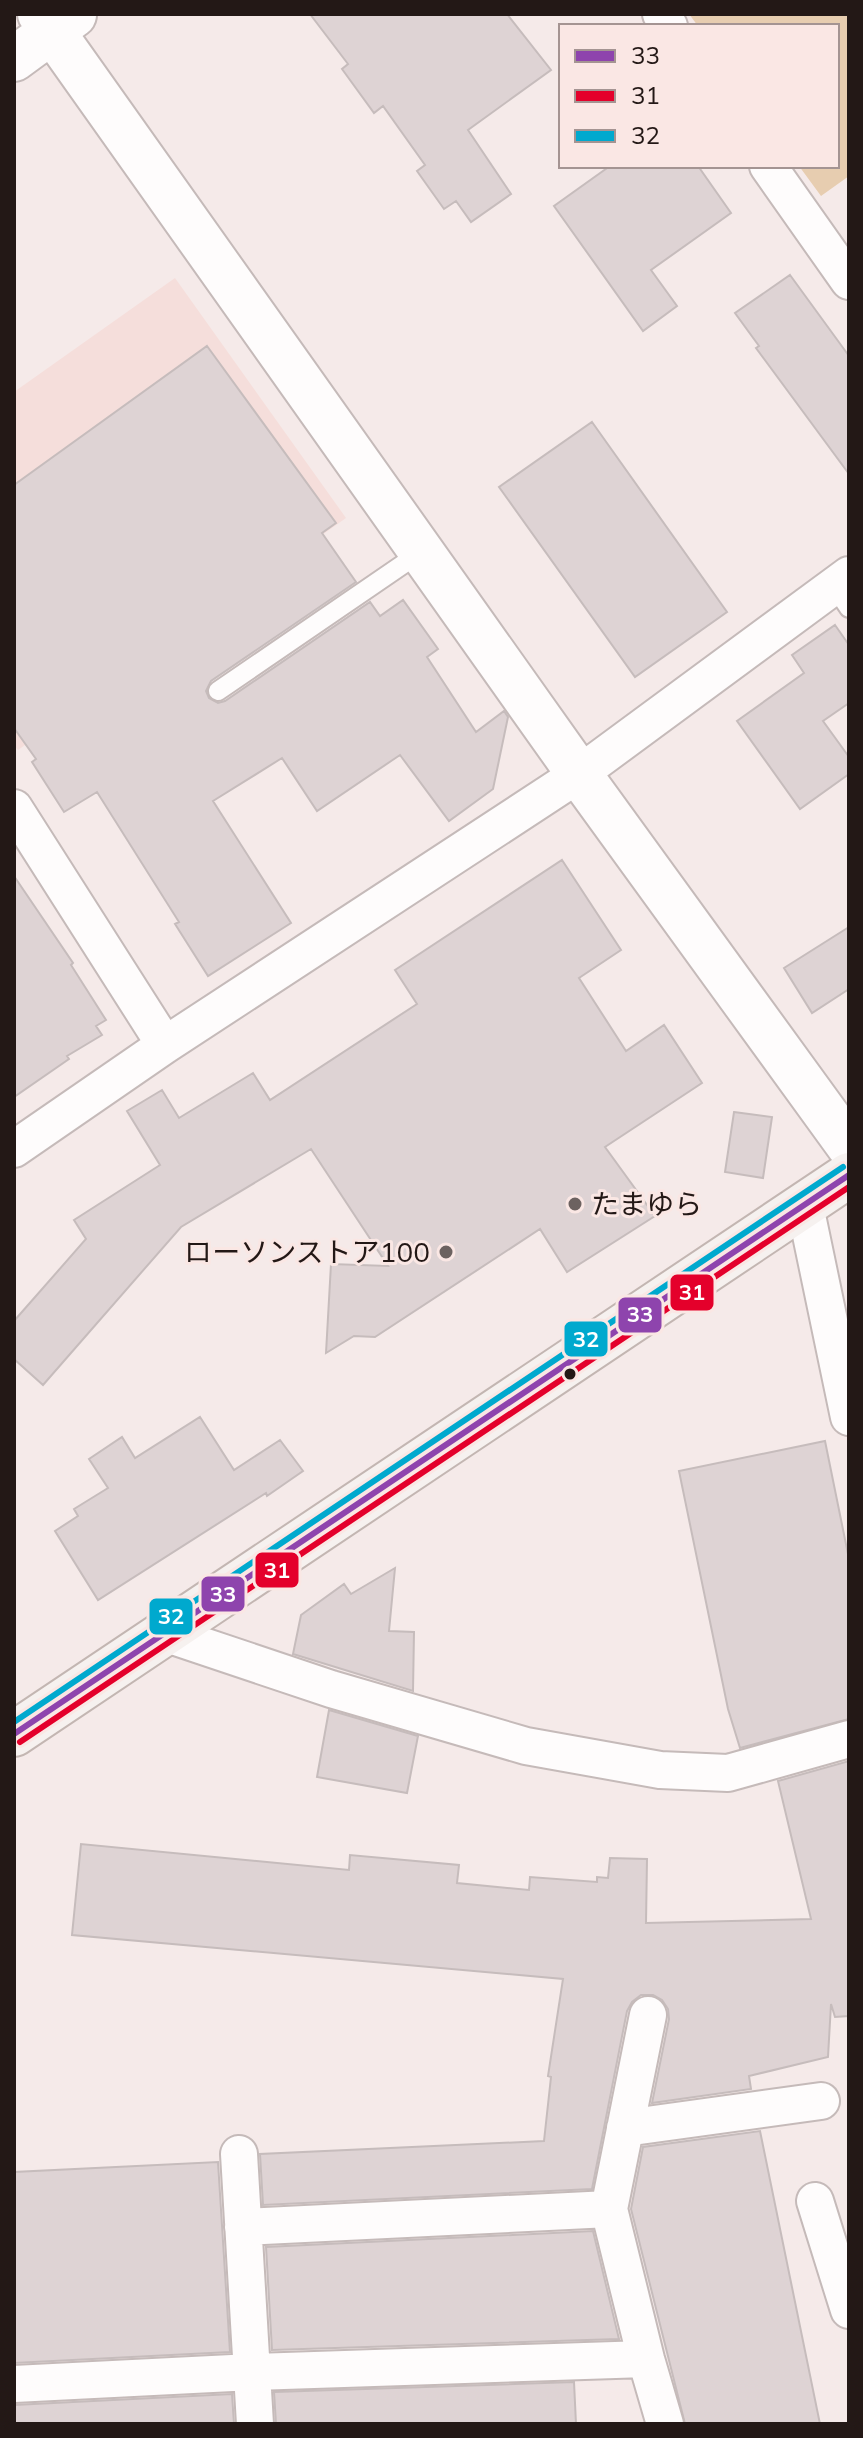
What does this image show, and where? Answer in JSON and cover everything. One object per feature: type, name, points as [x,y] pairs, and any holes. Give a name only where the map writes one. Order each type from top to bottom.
[{"type":"main road","points":[[19,1720],[167,1634],[849,1175]]},
{"type":"street","points":[[14,59],[56,20],[421,552],[849,1146]]},
{"type":"street","points":[[769,168],[849,281]]},
{"type":"street","points":[[14,1149],[165,1045],[579,774],[844,589]]},
{"type":"street","points":[[14,808],[165,1045]]},
{"type":"street","points":[[805,1206],[849,1417]]},
{"type":"street","points":[[167,1634],[331,1689],[526,1746],[660,1770],[728,1773],[849,1739]]},
{"type":"street","points":[[648,2015],[609,2209],[665,2424]]},
{"type":"street","points":[[625,2128],[821,2101]]},
{"type":"street","points":[[239,2154],[255,2424]]},
{"type":"street","points":[[815,2201],[849,2310]]},
{"type":"street","points":[[243,2227],[609,2209]]},
{"type":"street","points":[[14,2384],[252,2372],[646,2359]]},
{"type":"lane","points":[[218,691],[421,552]]},
{"type":"shaded area","points":[[689,14],[849,14],[849,176],[821,196],[800,168],[839,168],[839,24],[696,24]]},
{"type":"shaded area","points":[[175,278],[346,518],[18,750],[14,745],[14,392]]},
{"type":"building","points":[[310,14],[507,14],[551,70],[468,130],[511,194],[471,222],[456,201],[444,209],[417,171],[425,165],[383,106],[374,113],[342,69],[348,64]]},
{"type":"building","points":[[607,168],[699,168],[731,213],[651,270],[677,306],[643,331],[554,206]]},
{"type":"building","points":[[790,275],[849,356],[849,474],[756,348],[759,346],[735,313]]},
{"type":"building","points":[[207,346],[336,523],[322,533],[356,582],[211,681],[206,691],[209,698],[218,703],[225,701],[370,602],[380,616],[403,600],[438,649],[427,657],[476,732],[504,711],[508,717],[493,789],[449,821],[400,755],[317,811],[282,758],[213,801],[291,923],[208,976],[175,924],[179,922],[97,792],[64,812],[32,762],[36,759],[14,728],[14,485]]},
{"type":"building","points":[[592,422],[727,612],[635,677],[499,487]]},
{"type":"building","points":[[835,625],[849,645],[849,703],[823,721],[849,757],[849,774],[800,809],[737,721],[804,673],[792,655]]},
{"type":"building","points":[[562,860],[621,950],[579,978],[626,1051],[664,1025],[702,1083],[605,1147],[655,1216],[567,1272],[540,1229],[375,1337],[354,1336],[326,1353],[331,1264],[388,1266],[311,1149],[181,1227],[43,1385],[14,1359],[14,1321],[86,1239],[74,1220],[160,1165],[127,1111],[162,1090],[179,1118],[253,1073],[270,1100],[417,1004],[395,970]]},
{"type":"building","points":[[14,876],[73,963],[71,965],[106,1020],[96,1026],[102,1035],[67,1056],[69,1059],[14,1097]]},
{"type":"building","points":[[849,927],[849,989],[812,1013],[784,968]]},
{"type":"building","points":[[734,1112],[772,1117],[763,1178],[725,1172]]},
{"type":"building","points":[[200,1417],[234,1470],[280,1440],[303,1471],[98,1600],[55,1531],[78,1516],[74,1509],[108,1488],[89,1459],[122,1437],[135,1458]]},
{"type":"building","points":[[825,1441],[849,1559],[849,1719],[740,1748],[728,1709],[679,1471]]},
{"type":"building","points":[[395,1568],[389,1631],[414,1632],[413,1691],[293,1654],[301,1615],[344,1584],[351,1594]]},
{"type":"building","points":[[329,1710],[418,1736],[407,1793],[317,1777]]},
{"type":"building","points":[[849,1761],[849,2016],[835,2017],[831,2004],[828,2057],[749,2076],[751,2089],[652,2103],[669,2019],[668,2009],[662,2000],[653,1995],[641,1995],[627,2011],[592,2189],[263,2205],[260,2154],[544,2141],[551,2077],[548,2076],[563,1979],[72,1935],[81,1844],[349,1870],[350,1855],[459,1865],[457,1883],[529,1890],[530,1877],[597,1882],[597,1877],[608,1878],[610,1858],[647,1859],[646,1923],[811,1919],[778,1781]]},
{"type":"building","points":[[760,2131],[820,2424],[685,2424],[631,2209],[643,2147]]},
{"type":"building","points":[[218,2162],[230,2352],[14,2363],[14,2172]]},
{"type":"building","points":[[593,2231],[619,2339],[272,2350],[266,2247]]},
{"type":"building","points":[[574,2382],[576,2424],[276,2424],[274,2392]]},
{"type":"building","points":[[232,2394],[234,2424],[14,2424],[14,2405]]},
{"type":"transit line","name":"32","points":[[14,1722],[843,1167]]},
{"type":"transit line","name":"33","points":[[14,1734],[849,1175]]},
{"type":"transit line","name":"31","points":[[20,1742],[849,1187]]},
{"type":"place","name":"たまゆら","points":[[575,1204]]},
{"type":"place","name":"ローソンストア100","points":[[446,1252]]}]
